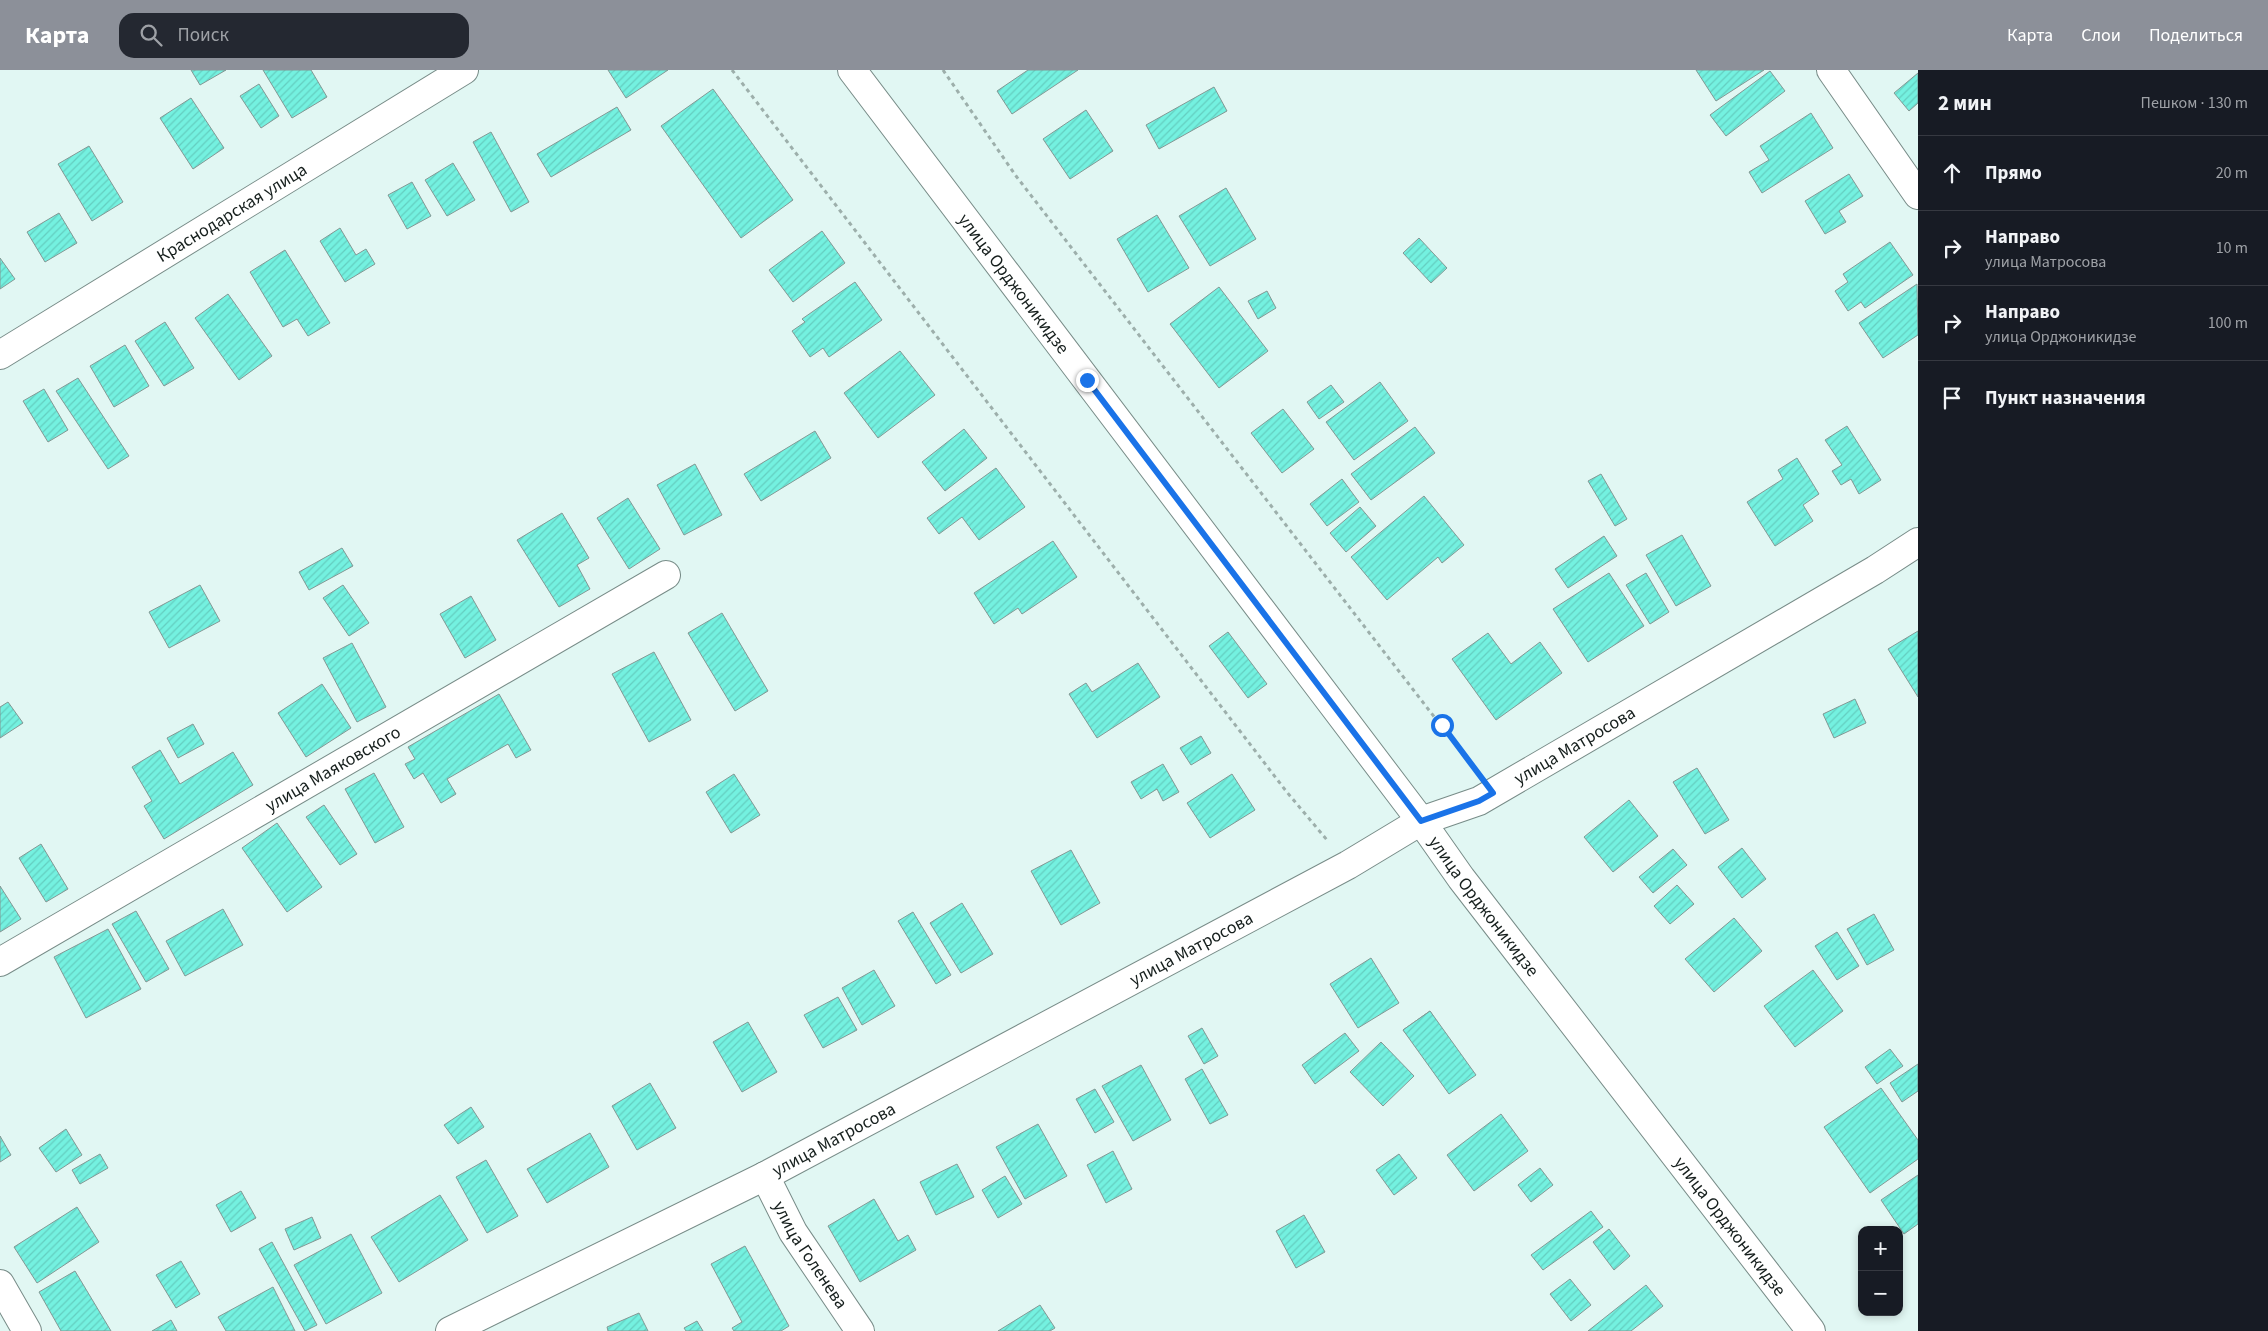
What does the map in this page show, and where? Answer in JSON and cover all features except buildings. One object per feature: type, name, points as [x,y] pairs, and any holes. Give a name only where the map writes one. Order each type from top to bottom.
[{"type":"street","name":"Краснодарская улица","points":[[0,355],[464,70]]},
{"type":"street","name":"улица Орджоникидзе","points":[[852,70],[1421,821],[1461,878],[1811,1331]]},
{"type":"street","points":[[1831,70],[1918,195]]},
{"type":"street","name":"улица Матросова","points":[[450,1331],[765,1176],[1348,865],[1421,821],[1479,801],[1875,570],[1918,542]]},
{"type":"street","name":"улица Маяковского","points":[[0,962],[666,575]]},
{"type":"street","name":"улица Голенева","points":[[765,1176],[793,1232],[860,1331]]},
{"type":"street","points":[[0,1284],[27,1331]]},
{"type":"path","points":[[732,70],[1280,783],[1348,865]]},
{"type":"path","points":[[943,70],[1016,176],[1493,793]]},
{"type":"route","points":[[1087,380],[1391,785],[1421,821],[1479,801],[1493,793],[1442,725]]}]
